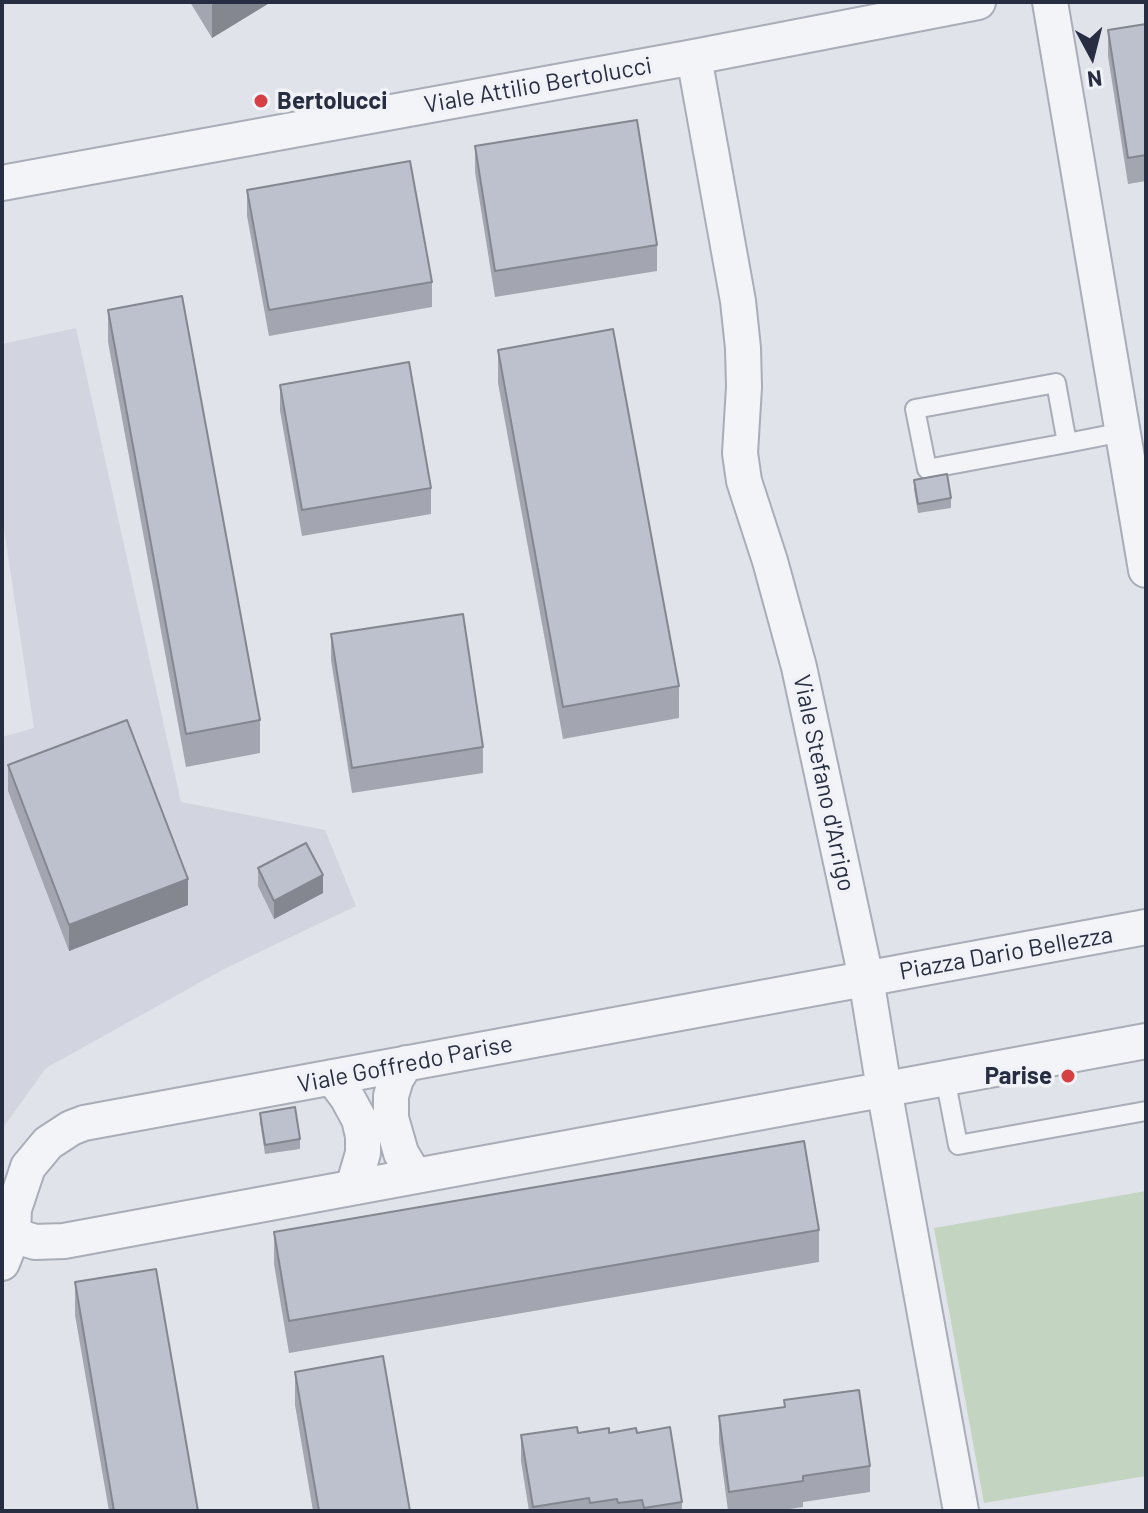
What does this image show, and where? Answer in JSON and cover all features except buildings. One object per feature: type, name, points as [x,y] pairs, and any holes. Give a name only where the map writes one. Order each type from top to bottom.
[{"type":"street","name":"Viale Attilio Bertolucci","points":[[2,183],[978,2]]},
{"type":"street","points":[[1050,2],[1146,570]]},
{"type":"street","name":"Viale Stefano d'Arrigo","points":[[694,57],[738,301],[743,348],[740,453],[744,481],[795,654],[866,978],[961,1511]]},
{"type":"street","name":"Piazza Dario Bellezza","points":[[866,978],[1146,927]]},
{"type":"street","name":"Viale Goffredo Parise","points":[[866,978],[84,1123],[48,1143],[28,1167],[14,1209],[7,1249],[884,1089]]},
{"type":"street","points":[[884,1089],[1146,1041]]},
{"type":"street","points":[[406,1063],[396,1079],[391,1096],[391,1118],[401,1153],[414,1175]]},
{"type":"street","points":[[332,1077],[359,1119],[363,1136],[363,1153],[353,1187]]},
{"type":"lane","points":[[1067,443],[1056,383],[915,409],[927,469],[1067,443],[1123,432]]},
{"type":"lane","points":[[945,1078],[958,1145],[1146,1111]]},
{"type":"shaded area","points":[[76,328],[181,802],[325,830],[356,906],[224,969],[46,1068],[2,1129],[2,737],[34,728],[2,516],[2,344]]},
{"type":"green space","points":[[1146,1191],[1146,1476],[984,1503],[934,1228]]},
{"type":"place","name":"Bertolucci","points":[[261,101]]},
{"type":"place","name":"Parise","points":[[1068,1076]]}]
